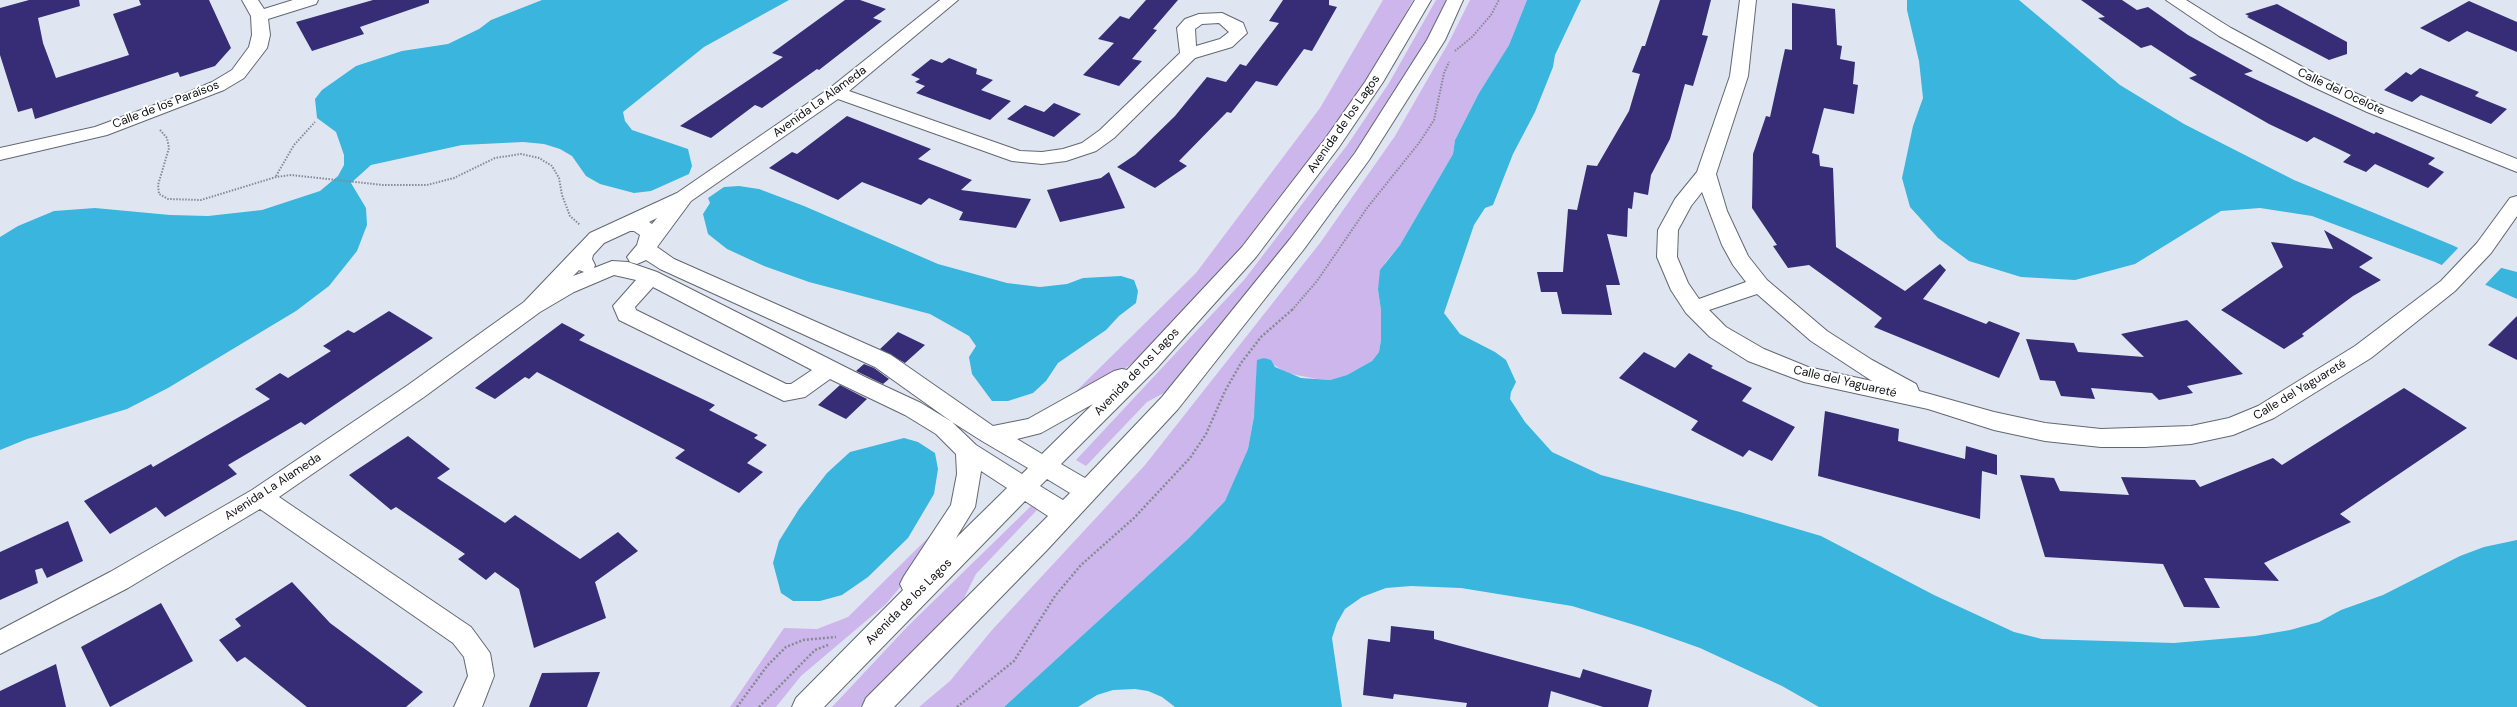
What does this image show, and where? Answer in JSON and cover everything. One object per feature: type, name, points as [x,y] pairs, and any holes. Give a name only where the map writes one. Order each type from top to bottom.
[{"type":"street","points":[[250,0],[259,16],[310,0]]},
{"type":"street","name":"Avenida La Alameda","points":[[532,307],[590,246],[627,224],[684,197],[836,92],[950,0]]},
{"type":"street","name":"Avenida de los Lagos","points":[[806,707],[885,625],[1148,362],[1254,246],[1332,143],[1374,82],[1423,0]]},
{"type":"street","points":[[876,707],[1066,514],[1170,403],[1297,244],[1362,156],[1436,40],[1455,0]]},
{"type":"street","name":"Calle del Yaguareté","points":[[1748,0],[1739,76],[1706,174],[1682,203],[1668,230],[1666,244],[1670,269],[1678,286],[1694,308],[1718,332],[1734,344],[1804,374],[1928,401],[1994,421],[2045,432],[2101,438],[2191,435],[2233,426],[2266,412],[2363,352],[2448,286],[2484,248],[2517,202]]},
{"type":"street","name":"Calle del Ocelote","points":[[2174,0],[2231,36],[2315,81],[2373,108],[2517,166]]},
{"type":"street","name":"Calle de los Paraísos","points":[[0,154],[100,131],[211,89],[238,74],[258,48],[261,35],[259,16]]},
{"type":"street","points":[[836,92],[983,146],[1019,157],[1042,158],[1066,155],[1089,147],[1107,134],[1189,54]]},
{"type":"street","name":"Calle del Yaguareté","points":[[1706,174],[1717,212],[1732,245],[1740,260],[1760,285],[1819,336],[1864,366],[1928,401]]},
{"type":"street","name":"Avenida La Alameda","points":[[0,643],[119,580],[262,497],[416,391],[532,307],[567,287],[636,258],[684,197]]},
{"type":"street","points":[[627,224],[639,224],[650,233],[648,244],[652,255],[667,264],[883,361],[990,435],[1043,467],[1087,491]]},
{"type":"street","points":[[590,246],[582,261],[585,265],[596,268],[628,269],[650,277],[829,369],[913,408],[944,428],[968,451],[1066,514]]},
{"type":"street","points":[[650,277],[624,306],[627,315],[784,393],[796,391],[829,369]]},
{"type":"street","points":[[1694,308],[1760,285]]},
{"type":"street","points":[[990,435],[1033,427],[1148,362]]},
{"type":"street","points":[[885,625],[963,508],[969,480],[968,451]]},
{"type":"street","points":[[262,497],[462,635],[477,653],[481,676],[468,707]]},
{"type":"path","points":[[1454,52],[1472,37],[1486,21],[1499,0]]},
{"type":"path","points":[[957,707],[1014,661],[1054,596],[1081,566],[1134,518],[1155,493],[1190,458],[1206,434],[1225,391],[1241,363],[1261,337],[1294,308],[1317,281],[1367,208],[1419,143],[1434,120],[1444,73],[1450,59]]},
{"type":"path","points":[[142,116],[159,129],[166,138],[169,148],[158,184],[159,194],[168,199],[201,200],[276,177],[306,175],[405,187],[427,185],[454,178],[506,154],[522,154],[538,158],[552,166],[559,178],[562,195],[570,216],[590,246]]},
{"type":"path","points":[[276,177],[294,145],[315,122]]},
{"type":"path","points":[[759,707],[815,650],[829,644],[842,632]]},
{"type":"path","points":[[737,707],[767,666],[786,646],[803,640],[836,637]]},
{"type":"shaded area","points":[[1383,0],[1413,0],[1390,42],[1334,131],[1211,285],[1152,349],[1103,384],[1064,403],[1196,273],[1320,108]]},
{"type":"shaded area","points":[[1436,0],[1449,0],[1400,87],[1326,196],[1173,388],[1147,402],[1086,466],[1076,460],[1244,280],[1348,144],[1389,83]]},
{"type":"shaded area","points":[[1470,0],[1527,0],[1509,45],[1479,93],[1455,140],[1453,154],[1400,245],[1385,263],[1378,290],[1381,310],[1381,340],[1379,352],[1372,361],[1347,375],[1330,380],[1286,373],[1264,358],[1248,449],[1225,501],[1188,539],[1004,707],[919,707],[950,681],[992,630],[1145,465],[1320,243],[1395,136],[1449,42]]},
{"type":"shaded area","points":[[1031,506],[1037,510],[976,574],[960,606],[860,707],[832,707],[908,626]]},
{"type":"shaded area","points":[[947,519],[907,579],[886,604],[801,676],[776,707],[730,707],[784,628],[817,629],[848,617]]},
{"type":"water","points":[[542,0],[789,0],[704,47],[623,112],[625,121],[632,130],[688,149],[692,166],[689,174],[651,191],[634,193],[600,184],[586,176],[572,156],[560,149],[544,144],[523,142],[462,145],[371,165],[351,183],[366,208],[367,225],[357,251],[329,286],[296,311],[168,388],[127,409],[27,439],[0,450],[0,237],[18,226],[54,211],[95,208],[170,215],[208,216],[262,210],[320,191],[338,176],[344,165],[344,155],[336,132],[317,118],[315,99],[322,90],[356,66],[402,51],[448,44],[479,29],[491,20]]},
{"type":"water","points":[[1527,0],[1581,0],[1555,55],[1553,67],[1535,112],[1513,154],[1493,205],[1485,208],[1474,225],[1444,313],[1460,334],[1495,352],[1506,360],[1516,382],[1511,392],[1510,399],[1525,422],[1552,452],[1601,475],[1740,512],[1821,536],[1934,595],[2014,632],[2042,639],[2174,643],[2255,636],[2290,630],[2319,622],[2341,610],[2383,595],[2460,556],[2484,547],[2517,540],[2517,707],[1819,707],[1782,686],[1700,648],[1641,627],[1572,606],[1461,588],[1411,586],[1386,588],[1362,597],[1345,609],[1337,623],[1332,638],[1342,707],[1175,707],[1162,697],[1148,691],[1135,689],[1113,690],[1097,695],[1078,707],[1004,707],[1188,539],[1225,501],[1248,449],[1254,416],[1257,360],[1264,358],[1271,360],[1275,367],[1301,378],[1330,380],[1347,375],[1372,361],[1379,352],[1381,340],[1381,310],[1378,290],[1380,270],[1400,245],[1453,154],[1455,140],[1479,93],[1509,45]]},
{"type":"water","points":[[1907,0],[2019,0],[2120,85],[2184,124],[2294,180],[2452,245],[2498,267],[2517,272],[2517,299],[2435,262],[2312,216],[2260,208],[2221,211],[2135,264],[2075,280],[2021,277],[1969,261],[1938,238],[1910,207],[1902,178],[1913,126],[1923,98],[1919,61],[1907,10]]},
{"type":"water","points":[[739,186],[759,189],[804,206],[938,264],[1007,283],[1040,287],[1067,284],[1083,278],[1121,276],[1134,280],[1138,291],[1136,303],[1119,316],[1106,330],[1058,363],[1046,381],[1033,393],[1008,401],[992,401],[972,374],[969,357],[976,346],[969,336],[930,314],[809,282],[764,266],[727,249],[708,234],[703,214],[710,203],[708,198],[724,187]]},
{"type":"water","points":[[904,438],[918,442],[935,453],[938,469],[934,494],[908,538],[868,577],[842,595],[820,601],[793,601],[781,593],[773,563],[779,541],[799,509],[827,473],[850,452]]},
{"type":"pier","points":[[2460,246],[2503,266],[2483,287],[2440,267]]},
{"type":"building","points":[[29,0],[79,0],[80,6],[38,18],[43,43],[56,78],[129,55],[113,14],[141,5],[139,0],[209,0],[231,48],[215,66],[180,77],[178,72],[35,119],[32,108],[18,112],[0,55],[0,8]]},
{"type":"building","points":[[373,0],[429,0],[429,3],[360,27],[364,34],[312,51],[296,22]]},
{"type":"building","points":[[845,0],[860,0],[886,9],[873,18],[882,21],[819,70],[817,69],[762,108],[755,105],[711,138],[680,126],[783,57],[772,53]]},
{"type":"building","points":[[1146,0],[1178,0],[1153,29],[1157,30],[1132,59],[1142,61],[1119,86],[1083,75],[1114,43],[1098,39],[1120,16],[1129,19]]},
{"type":"building","points":[[1283,0],[1329,0],[1329,5],[1337,7],[1312,51],[1304,49],[1277,86],[1256,81],[1231,113],[1227,112],[1179,161],[1187,166],[1155,188],[1117,167],[1135,155],[1175,116],[1207,77],[1226,82],[1240,64],[1246,66],[1279,23],[1269,21]]},
{"type":"building","points":[[1660,0],[1711,0],[1702,35],[1708,36],[1693,86],[1685,84],[1670,139],[1651,175],[1648,195],[1634,192],[1632,209],[1628,208],[1627,237],[1607,234],[1620,285],[1606,285],[1612,315],[1562,314],[1557,292],[1541,292],[1537,272],[1563,272],[1568,209],[1577,210],[1587,165],[1597,166],[1629,111],[1640,74],[1632,72],[1642,46],[1645,46]]},
{"type":"building","points":[[2081,0],[2122,0],[2137,10],[2148,7],[2188,35],[2253,71],[2244,74],[2374,134],[2376,132],[2435,158],[2428,164],[2444,172],[2428,188],[2375,164],[2366,172],[2343,162],[2351,155],[2314,137],[2307,142],[2269,124],[2189,78],[2197,75],[2151,45],[2141,48],[2098,18],[2105,17]]},
{"type":"building","points":[[2469,1],[2517,22],[2517,52],[2467,31],[2449,42],[2420,28]]},
{"type":"building","points":[[1792,3],[1835,9],[1837,45],[1842,46],[1840,59],[1855,62],[1853,84],[1858,85],[1854,114],[1824,108],[1812,153],[1819,155],[1820,166],[1833,168],[1836,247],[1905,291],[1940,264],[1946,270],[1923,299],[1986,324],[1989,321],[2020,333],[1999,378],[1874,327],[1882,318],[1809,265],[1788,268],[1773,246],[1777,245],[1752,208],[1753,154],[1766,116],[1770,117],[1785,49],[1792,50]]},
{"type":"building","points":[[2277,4],[2347,42],[2347,54],[2329,60],[2247,17],[2249,16],[2245,14]]},
{"type":"building","points":[[949,58],[977,69],[976,74],[993,80],[981,90],[1011,101],[990,120],[916,93],[925,86],[915,82],[920,79],[911,75],[931,59],[942,63]]},
{"type":"building","points":[[2420,68],[2479,92],[2475,96],[2507,109],[2491,124],[2421,95],[2412,102],[2384,90],[2406,72],[2411,75]]},
{"type":"building","points":[[1054,103],[1081,114],[1054,137],[1007,119],[1025,105],[1044,112]]},
{"type":"building","points":[[847,116],[931,149],[918,159],[972,180],[961,190],[1031,199],[1016,228],[959,220],[963,212],[929,198],[921,205],[862,182],[838,200],[769,168],[792,152],[797,154]]},
{"type":"building","points":[[1109,172],[1125,208],[1060,222],[1047,190],[1101,178]]},
{"type":"building","points":[[2324,230],[2373,258],[2359,267],[2381,280],[2353,296],[2302,334],[2304,336],[2284,349],[2221,310],[2283,267],[2271,242],[2333,249]]},
{"type":"building","points":[[389,311],[433,338],[305,425],[301,422],[228,465],[237,474],[165,517],[156,507],[110,534],[84,501],[151,464],[153,467],[270,399],[255,389],[280,373],[288,378],[331,351],[323,346],[348,330],[354,333]]},
{"type":"building","points":[[2517,316],[2517,360],[2488,345]]},
{"type":"building","points":[[2187,320],[2243,374],[2187,386],[2193,393],[2159,400],[2152,393],[2091,388],[2095,399],[2061,396],[2055,381],[2040,380],[2026,339],[2074,343],[2078,352],[2144,357],[2121,334]]},
{"type":"building","points":[[562,323],[585,335],[579,340],[715,405],[709,410],[758,435],[754,438],[767,445],[747,463],[763,472],[739,493],[675,458],[685,450],[537,372],[529,379],[525,377],[495,399],[475,388]]},
{"type":"building","points":[[898,332],[925,345],[905,363],[880,349]]},
{"type":"building","points":[[1644,352],[1675,368],[1689,353],[1713,366],[1711,368],[1752,388],[1742,401],[1795,427],[1772,461],[1749,450],[1743,457],[1691,430],[1698,421],[1619,378]]},
{"type":"building","points":[[864,364],[874,368],[889,379],[883,384],[856,371]]},
{"type":"building","points":[[840,385],[867,399],[846,419],[818,405]]},
{"type":"building","points":[[2404,388],[2467,428],[2340,514],[2351,522],[2264,563],[2279,581],[2204,578],[2220,608],[2184,607],[2163,564],[2045,557],[2020,475],[2054,478],[2060,491],[2129,495],[2121,477],[2195,480],[2200,487],[2273,458],[2282,465]]},
{"type":"building","points":[[1825,411],[1899,429],[1898,441],[1965,459],[1966,446],[1997,455],[1997,475],[1982,471],[1980,519],[1818,476]]},
{"type":"building","points":[[408,436],[450,469],[437,478],[505,523],[515,515],[580,559],[618,532],[638,551],[595,582],[606,618],[534,648],[519,589],[495,572],[486,580],[458,559],[465,554],[396,507],[391,510],[349,475]]},
{"type":"building","points":[[68,521],[83,561],[47,578],[42,568],[35,570],[38,583],[0,600],[0,552]]},
{"type":"building","points":[[292,582],[330,623],[423,692],[406,707],[307,707],[245,657],[237,662],[219,640],[241,626],[235,619]]},
{"type":"building","points":[[161,603],[193,661],[110,707],[81,647]]},
{"type":"building","points":[[1391,626],[1434,631],[1434,639],[1580,678],[1583,669],[1652,690],[1648,707],[1603,707],[1551,691],[1548,707],[1466,707],[1467,703],[1394,694],[1393,699],[1363,695],[1368,639],[1390,642]]},
{"type":"building","points":[[56,664],[66,707],[0,707],[0,691]]},
{"type":"building","points":[[600,672],[587,707],[529,707],[542,673]]}]
